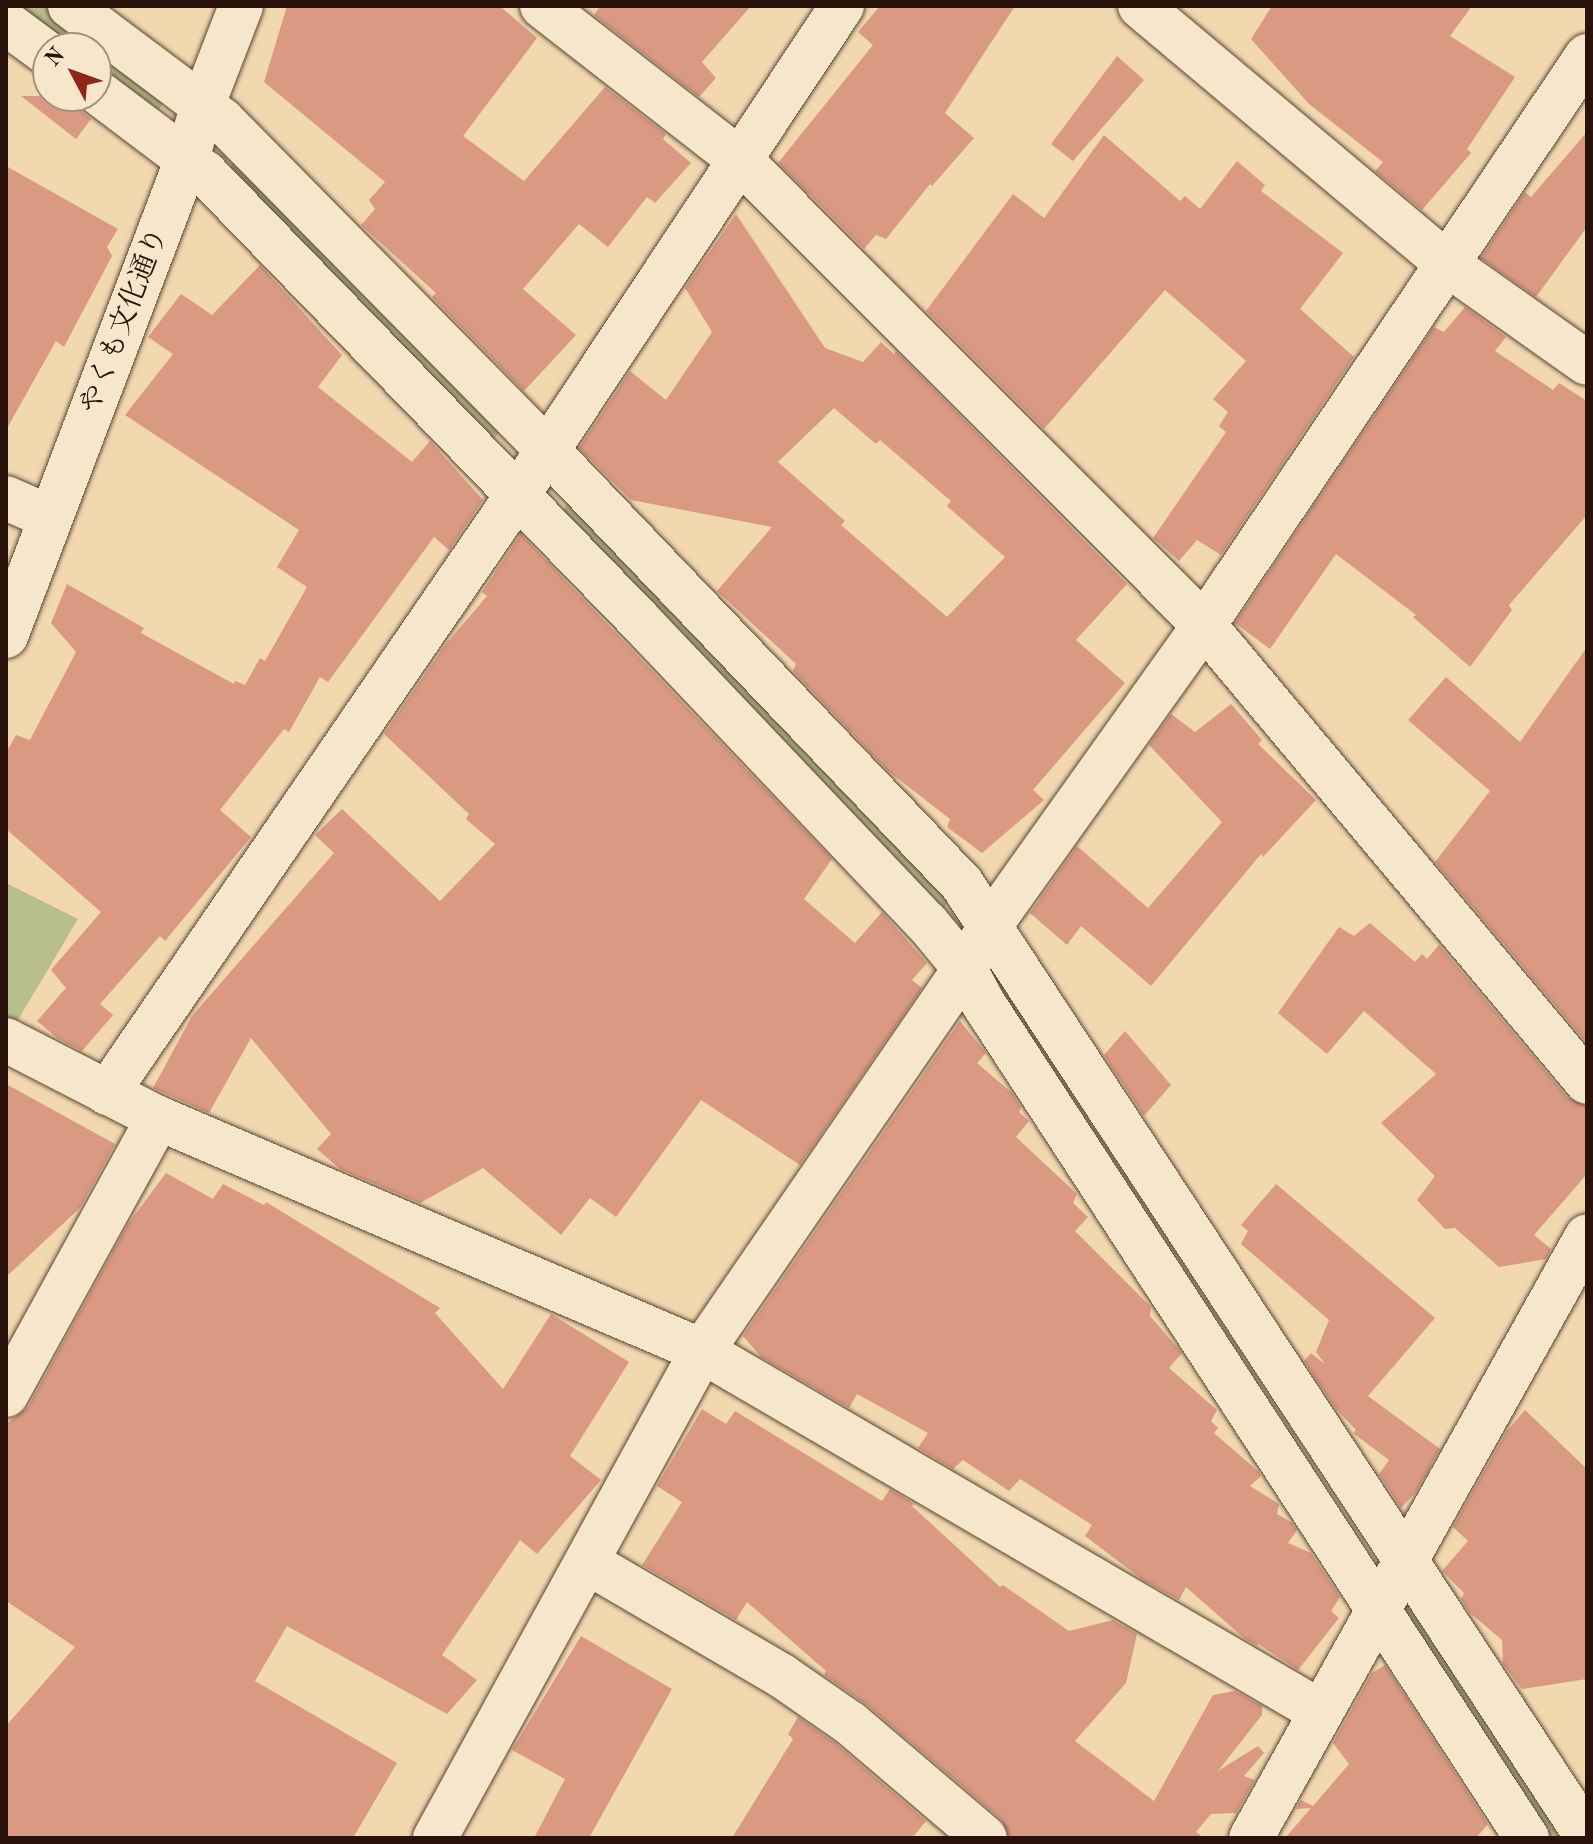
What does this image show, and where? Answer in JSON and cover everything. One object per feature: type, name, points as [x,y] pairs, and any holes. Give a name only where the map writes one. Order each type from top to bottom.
[{"type":"street","points":[[70,6],[203,104],[547,450],[871,785],[962,884],[1587,1837]]},
{"type":"street","name":"やくも文化通り","points":[[6,636],[187,159],[203,104],[241,6]]},
{"type":"street","points":[[542,6],[740,160],[1204,625],[1587,1082]]},
{"type":"street","points":[[107,1093],[547,450],[842,6]]},
{"type":"street","points":[[1140,6],[1447,264],[1587,363]]},
{"type":"street","points":[[6,23],[32,42]]},
{"type":"street","points":[[435,1838],[702,1351],[965,969],[991,924],[1204,625],[1587,56]]},
{"type":"street","points":[[112,103],[187,159],[516,493],[927,923],[965,969],[983,1003],[1527,1838]]},
{"type":"street","points":[[6,498],[49,517]]},
{"type":"street","points":[[6,1040],[158,1118],[702,1351],[1319,1711]]},
{"type":"street","points":[[6,1395],[158,1118]]},
{"type":"street","points":[[1251,1838],[1319,1711],[1587,1236]]},
{"type":"street","points":[[587,1562],[782,1676],[850,1723],[985,1838]]},
{"type":"green space","points":[[6,6],[56,6],[86,32],[36,32]]},
{"type":"green space","points":[[112,55],[164,100],[158,112],[112,88]]},
{"type":"green space","points":[[234,161],[500,432],[492,440],[229,170]]},
{"type":"green space","points":[[568,503],[951,898],[942,911],[558,518]]},
{"type":"green space","points":[[6,883],[78,919],[9,1035],[6,1034]]},
{"type":"green space","points":[[1410,1597],[1578,1838],[1539,1838],[1397,1609]]},
{"type":"building","points":[[287,6],[500,6],[537,38],[463,136],[524,181],[605,87],[666,134],[663,139],[691,163],[655,203],[647,197],[608,247],[579,224],[523,289],[576,335],[524,391],[432,297],[436,293],[361,225],[375,209],[369,200],[385,182],[264,82]]},
{"type":"building","points":[[600,6],[751,6],[702,62],[716,78],[699,97],[594,15]]},
{"type":"building","points":[[880,6],[1015,6],[945,113],[974,138],[932,186],[930,184],[886,239],[876,235],[864,249],[778,163],[873,45],[858,32]]},
{"type":"building","points":[[1272,6],[1472,6],[1450,36],[1515,77],[1467,149],[1471,153],[1422,210],[1375,171],[1383,162],[1309,104],[1251,39]]},
{"type":"building","points":[[1117,56],[1144,80],[1073,161],[1051,144]]},
{"type":"building","points":[[21,96],[32,96],[32,105]]},
{"type":"building","points":[[41,112],[82,112],[91,119],[76,139]]},
{"type":"building","points":[[1587,132],[1587,227],[1536,297],[1481,258],[1525,192],[1531,197]]},
{"type":"building","points":[[1104,135],[1180,201],[1185,196],[1200,209],[1237,161],[1265,185],[1261,191],[1343,253],[1300,309],[1354,357],[1221,555],[1197,540],[1179,561],[1153,538],[1226,432],[1219,426],[1228,412],[1213,399],[1246,361],[1165,290],[1044,429],[926,311],[1013,194],[1044,218]]},
{"type":"building","points":[[6,166],[118,229],[107,247],[112,256],[64,347],[56,341],[6,430]]},
{"type":"building","points":[[736,214],[825,348],[863,362],[881,342],[894,354],[896,351],[1127,584],[1076,640],[1125,683],[1033,790],[1044,800],[982,853],[947,827],[950,819],[888,771],[793,671],[796,664],[717,591],[772,527],[631,500],[579,448],[630,371],[666,400],[712,332],[685,288]],"holes":[[[834,408],[876,444],[880,440],[951,501],[947,506],[1005,557],[947,617],[841,525],[845,521],[778,462]]]},
{"type":"building","points":[[260,265],[342,355],[318,387],[412,462],[430,441],[483,500],[449,550],[434,537],[328,682],[320,677],[289,732],[284,729],[220,810],[251,837],[165,941],[160,936],[100,1004],[113,1015],[82,1051],[57,1038],[37,1021],[66,988],[51,970],[101,912],[6,829],[6,753],[16,735],[30,740],[76,652],[51,623],[67,584],[144,628],[141,633],[234,684],[235,681],[245,685],[260,658],[265,661],[307,587],[277,567],[299,530],[125,415],[173,354],[148,337],[181,294],[212,315]]},
{"type":"building","points":[[1465,307],[1506,337],[1495,351],[1553,390],[1559,383],[1587,401],[1587,515],[1509,605],[1512,610],[1470,667],[1413,617],[1416,615],[1336,554],[1270,649],[1235,623],[1434,327],[1444,332]]},
{"type":"building","points":[[521,534],[832,859],[804,899],[855,943],[882,912],[927,963],[912,980],[922,988],[800,1165],[701,1100],[616,1217],[590,1198],[561,1235],[483,1168],[420,1203],[340,1169],[317,1149],[331,1134],[251,1038],[209,1113],[153,1088],[192,1016],[334,853],[315,835],[342,809],[440,901],[495,844],[466,819],[469,814],[384,734],[446,644],[487,596],[482,592]]},
{"type":"building","points":[[1587,647],[1587,1043],[1435,862],[1490,791],[1408,720],[1446,677],[1520,742]]},
{"type":"building","points":[[1231,704],[1262,740],[1258,744],[1316,800],[1263,857],[1261,854],[1151,986],[1081,926],[1067,945],[1030,913],[1077,846],[1148,908],[1222,822],[1149,745],[1171,714],[1195,732]]},
{"type":"building","points":[[1370,923],[1415,962],[1422,954],[1427,959],[1439,945],[1568,1098],[1587,1106],[1587,1174],[1534,1235],[1551,1249],[1546,1259],[1499,1267],[1455,1228],[1445,1229],[1417,1200],[1435,1176],[1381,1123],[1436,1074],[1364,1011],[1327,1054],[1278,1013],[1339,927],[1354,936]]},
{"type":"building","points":[[960,1021],[986,1053],[977,1063],[1012,1093],[1021,1107],[1019,1112],[1029,1121],[1016,1137],[1077,1194],[1073,1203],[1088,1217],[1075,1231],[1151,1307],[1150,1316],[1182,1353],[1169,1368],[1217,1410],[1211,1421],[1218,1428],[1214,1433],[1259,1472],[1261,1476],[1250,1486],[1279,1504],[1277,1514],[1291,1522],[1297,1530],[1288,1543],[1311,1553],[1340,1597],[1331,1611],[1339,1618],[1298,1670],[1257,1643],[1258,1646],[1245,1639],[1186,1587],[1179,1600],[1143,1580],[1085,1536],[1092,1525],[1020,1479],[1009,1491],[963,1460],[953,1469],[918,1448],[928,1433],[857,1394],[849,1408],[761,1357],[743,1336]]},
{"type":"building","points":[[1125,1031],[1171,1085],[1144,1116],[1104,1055]]},
{"type":"building","points":[[6,1084],[115,1144],[80,1208],[6,1277]]},
{"type":"building","points":[[166,1173],[213,1199],[223,1184],[264,1205],[266,1202],[440,1308],[435,1313],[503,1389],[551,1314],[629,1362],[570,1456],[601,1480],[537,1554],[520,1540],[442,1655],[477,1680],[447,1714],[287,1626],[255,1681],[397,1763],[353,1838],[6,1838],[6,1726],[75,1647],[6,1601],[6,1424],[28,1407],[128,1224]]},
{"type":"building","points":[[1276,1184],[1435,1318],[1368,1396],[1440,1449],[1416,1492],[1401,1508],[1379,1474],[1389,1460],[1353,1433],[1356,1430],[1336,1409],[1304,1361],[1311,1353],[1325,1364],[1316,1352],[1329,1320],[1241,1244],[1248,1231],[1241,1225]]},
{"type":"building","points":[[702,1409],[726,1424],[735,1411],[882,1501],[890,1489],[914,1504],[902,1514],[912,1506],[1000,1587],[1003,1585],[1069,1631],[1113,1620],[1137,1634],[1126,1683],[1075,1741],[1154,1801],[1213,1695],[1235,1691],[1262,1706],[1262,1715],[1218,1771],[1258,1746],[1264,1753],[1244,1776],[1255,1780],[1236,1813],[1211,1814],[1196,1832],[1204,1838],[1009,1838],[1001,1819],[866,1704],[824,1675],[826,1671],[747,1602],[736,1620],[642,1565],[682,1502],[657,1486]]},
{"type":"building","points":[[1525,1410],[1587,1469],[1587,1679],[1522,1689],[1503,1664],[1502,1640],[1469,1612],[1461,1599],[1464,1593],[1442,1571],[1468,1541],[1453,1527],[1507,1431]]},
{"type":"building","points":[[581,1636],[672,1689],[589,1838],[534,1838],[565,1779],[512,1750]]},
{"type":"building","points":[[1385,1665],[1488,1824],[1476,1838],[1285,1838],[1311,1808],[1296,1809],[1301,1800],[1313,1806],[1349,1764],[1333,1743],[1372,1673]]},
{"type":"building","points":[[798,1717],[835,1743],[926,1821],[912,1838],[732,1838],[793,1739],[788,1734]]}]
